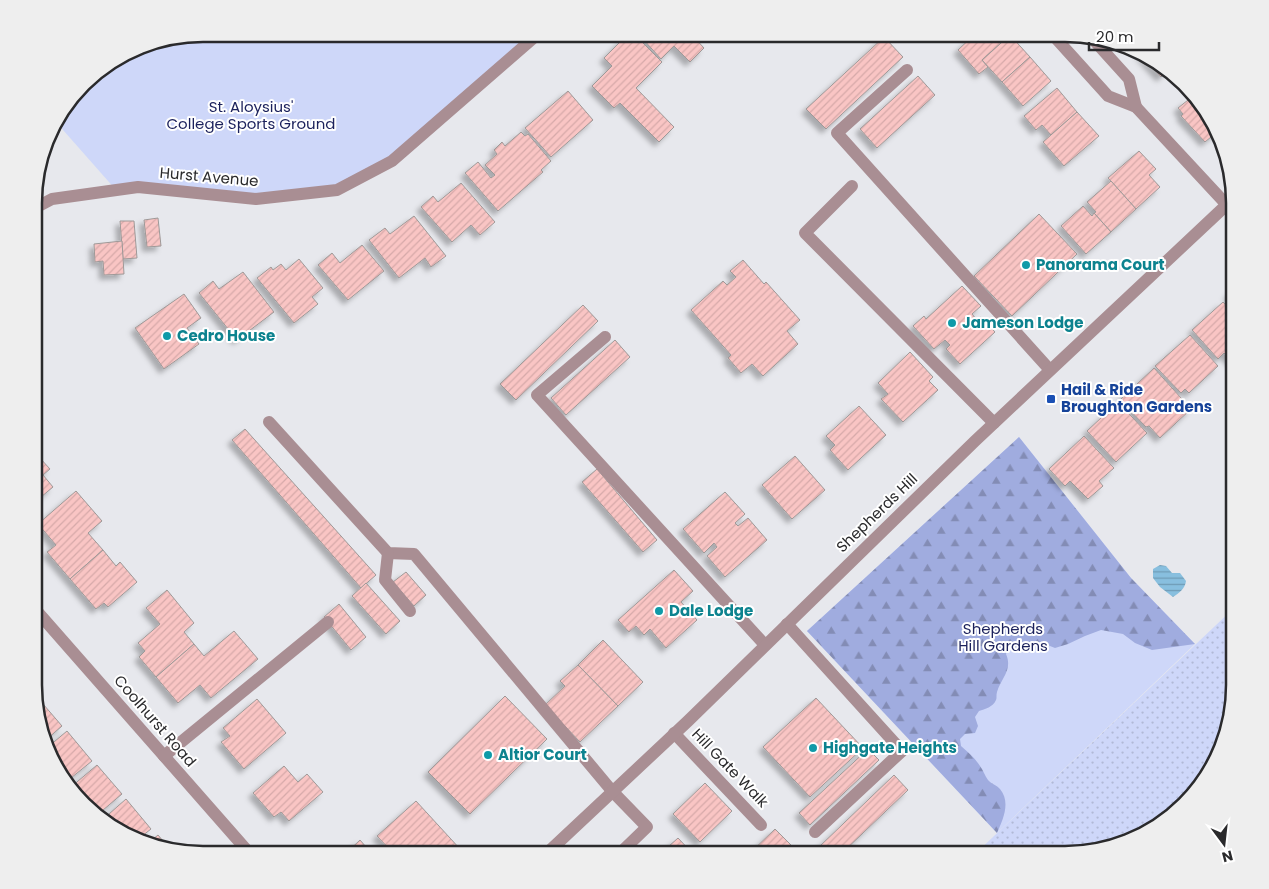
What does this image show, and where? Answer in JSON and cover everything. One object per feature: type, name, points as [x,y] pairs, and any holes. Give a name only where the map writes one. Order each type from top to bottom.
[{"type":"street","name":"Hurst Avenue","points":[[42,204],[52,199],[138,187],[256,199],[337,190],[392,160],[528,42]]},
{"type":"street","points":[[1060,43],[1108,96],[1136,107],[1226,197]]},
{"type":"street","points":[[1100,47],[1129,79],[1136,107]]},
{"type":"street","points":[[907,70],[836,134],[1050,370]]},
{"type":"street","points":[[852,186],[805,233],[994,423]]},
{"type":"street","name":"Shepherds Hill","points":[[557,846],[994,423],[1226,205]]},
{"type":"street","points":[[605,337],[537,395],[765,645]]},
{"type":"street","points":[[269,422],[388,553],[414,554],[612,791],[647,827],[627,846]]},
{"type":"street","points":[[388,553],[385,580],[410,611]]},
{"type":"street","name":"Coolhurst Road","points":[[43,618],[243,846]]},
{"type":"street","points":[[164,756],[328,622]]},
{"type":"street","points":[[787,624],[902,751],[815,832]]},
{"type":"street","name":"Hill Gate Walk","points":[[674,733],[762,825]]},
{"type":"green space","name":"St. Aloysius' College Sports Ground","points":[[203,42],[528,42],[392,161],[337,190],[256,199],[116,190],[62,128],[82,97],[97,82],[123,64],[152,51],[182,44]]},
{"type":"green space","name":"Shepherds Hill Gardens","points":[[1019,437],[1131,578],[1195,644],[997,833],[807,631]]},
{"type":"green space","name":"Shepherds Hill Gardens","points":[[1019,437],[1131,578],[1195,644],[1152,650],[1135,643],[1123,634],[1101,630],[1055,648],[1040,642],[1029,648],[1008,648],[1006,654],[1008,665],[1006,674],[999,687],[995,702],[991,706],[979,711],[975,717],[978,726],[975,733],[965,734],[960,739],[961,746],[976,760],[988,780],[999,788],[1003,794],[1005,811],[997,833],[807,631]]},
{"type":"green space","points":[[1226,616],[1226,696],[1218,737],[1205,766],[1187,792],[1172,807],[1137,830],[1097,843],[1076,846],[983,846]]},
{"type":"shaded area","points":[[1160,565],[1166,566],[1172,573],[1180,573],[1186,581],[1183,589],[1173,597],[1160,587],[1153,578],[1153,569]]},
{"type":"building","points":[[620,42],[643,43],[662,62],[636,88],[674,127],[659,142],[620,103],[614,108],[592,86],[612,66],[604,58]]},
{"type":"building","points":[[646,43],[699,43],[704,48],[690,62],[674,46],[661,59]]},
{"type":"building","points":[[878,43],[889,43],[903,57],[826,129],[806,109]]},
{"type":"building","points":[[966,43],[1001,43],[982,60],[988,67],[979,74],[958,50]]},
{"type":"building","points":[[1001,43],[1017,43],[1030,57],[1002,82],[982,60]]},
{"type":"building","points":[[1030,57],[1051,81],[1023,106],[1002,82]]},
{"type":"building","points":[[918,76],[935,95],[877,148],[860,129]]},
{"type":"building","points":[[1057,88],[1077,112],[1051,135],[1042,125],[1036,130],[1024,116]]},
{"type":"building","points":[[568,91],[593,120],[551,157],[525,128]]},
{"type":"building","points":[[1188,100],[1205,123],[1211,137],[1205,142],[1181,116],[1183,114],[1178,108]]},
{"type":"building","points":[[1077,112],[1099,136],[1064,166],[1043,142]]},
{"type":"building","points":[[521,132],[525,136],[528,134],[551,161],[541,170],[543,172],[498,211],[465,173],[478,162],[491,178],[495,175],[485,165],[497,154],[494,150],[502,142],[505,146]]},
{"type":"building","points":[[1139,151],[1156,169],[1149,175],[1160,187],[1136,209],[1108,178]]},
{"type":"building","points":[[1111,181],[1136,209],[1111,232],[1087,202]]},
{"type":"building","points":[[461,183],[495,222],[480,235],[471,225],[452,242],[421,207],[433,196],[438,202]]},
{"type":"building","points":[[1083,206],[1092,216],[1094,213],[1111,232],[1086,254],[1061,226]]},
{"type":"building","name":"Panorama Court","points":[[1039,214],[1077,254],[1012,316],[974,276]]},
{"type":"building","points":[[414,216],[446,256],[431,267],[425,258],[399,278],[369,240],[385,228],[390,234]]},
{"type":"building","points":[[158,218],[161,246],[147,247],[144,220]]},
{"type":"building","points":[[120,221],[134,221],[137,258],[123,259]]},
{"type":"building","points":[[122,241],[124,274],[104,275],[103,261],[95,262],[94,244]]},
{"type":"building","points":[[362,245],[384,271],[348,300],[318,265],[332,253],[340,263]]},
{"type":"building","points":[[299,259],[323,288],[312,297],[318,304],[294,323],[257,278],[271,267],[273,270],[281,264],[286,270]]},
{"type":"building","points":[[743,260],[764,284],[766,282],[800,320],[787,331],[798,344],[763,376],[752,364],[741,373],[728,358],[731,355],[691,310],[723,281],[727,285],[736,277],[730,271]]},
{"type":"building","points":[[243,272],[274,312],[237,340],[199,293],[213,281],[219,289]]},
{"type":"building","name":"Jameson Lodge","points":[[962,286],[981,306],[972,314],[977,320],[981,317],[995,332],[960,364],[946,349],[950,345],[945,340],[934,349],[913,326],[924,316],[926,319]]},
{"type":"building","name":"Cedro House","points":[[184,294],[201,318],[187,328],[199,344],[164,369],[135,328]]},
{"type":"building","points":[[1223,302],[1226,305],[1226,355],[1224,353],[1218,359],[1192,330]]},
{"type":"building","points":[[583,305],[598,321],[516,400],[500,384]]},
{"type":"building","points":[[1190,335],[1218,366],[1189,393],[1185,389],[1181,393],[1155,366]]},
{"type":"building","points":[[615,340],[630,357],[566,415],[551,398]]},
{"type":"building","points":[[910,352],[933,377],[929,381],[938,390],[903,422],[881,399],[888,394],[878,383]]},
{"type":"building","points":[[1154,368],[1191,409],[1160,438],[1149,426],[1146,427],[1120,400]]},
{"type":"building","points":[[1118,402],[1147,433],[1116,462],[1087,431]]},
{"type":"building","points":[[859,406],[886,435],[848,470],[830,450],[835,445],[826,436]]},
{"type":"building","points":[[245,429],[376,575],[361,588],[232,440]]},
{"type":"building","points":[[1084,436],[1114,468],[1099,481],[1103,486],[1088,499],[1070,481],[1065,486],[1049,469]]},
{"type":"building","points":[[795,456],[825,490],[792,519],[762,485]]},
{"type":"building","points":[[43,461],[50,469],[43,475],[53,487],[43,496]]},
{"type":"building","points":[[597,469],[657,540],[643,552],[582,482]]},
{"type":"building","points":[[76,491],[102,521],[88,533],[103,550],[70,579],[47,552],[56,545],[43,529],[43,520]]},
{"type":"building","points":[[725,492],[745,514],[735,523],[738,526],[748,518],[767,540],[725,577],[707,556],[717,547],[714,543],[704,553],[683,529]]},
{"type":"building","points":[[103,550],[116,566],[120,562],[137,582],[108,607],[104,603],[96,609],[70,579]]},
{"type":"building","name":"Dale Lodge","points":[[674,570],[693,591],[681,602],[697,620],[666,648],[650,629],[644,635],[636,626],[629,632],[618,620]]},
{"type":"building","points":[[406,572],[426,595],[414,606],[393,582]]},
{"type":"building","points":[[366,583],[400,621],[386,634],[352,596]]},
{"type":"building","points":[[167,590],[194,623],[184,632],[194,644],[156,677],[139,657],[145,651],[138,643],[160,624],[146,608]]},
{"type":"building","points":[[339,604],[366,637],[351,650],[324,617]]},
{"type":"building","points":[[234,631],[258,659],[211,698],[200,685],[178,703],[156,677],[194,644],[204,656]]},
{"type":"building","points":[[603,640],[643,682],[618,706],[578,665]]},
{"type":"building","points":[[578,665],[618,706],[580,742],[545,705],[565,686],[560,681]]},
{"type":"building","name":"Altior Court","points":[[505,696],[547,739],[470,814],[428,772]]},
{"type":"building","name":"Highgate Heights","points":[[816,698],[863,748],[810,797],[763,747]]},
{"type":"building","points":[[257,699],[286,733],[244,769],[221,742],[230,736],[223,728]]},
{"type":"building","points":[[44,706],[62,726],[51,736]]},
{"type":"building","points":[[67,731],[92,761],[72,777],[53,743]]},
{"type":"building","points":[[868,749],[879,760],[810,825],[799,813]]},
{"type":"building","points":[[97,765],[122,794],[102,811],[82,792],[76,783]]},
{"type":"building","points":[[284,766],[298,782],[307,774],[323,792],[289,821],[281,812],[274,817],[253,793]]},
{"type":"building","points":[[894,775],[908,790],[849,846],[820,846]]},
{"type":"building","points":[[705,783],[732,811],[700,842],[673,814]]},
{"type":"building","points":[[126,799],[151,829],[144,835],[123,825],[108,815]]},
{"type":"building","points":[[416,801],[457,846],[386,846],[377,836]]},
{"type":"building","points":[[775,829],[792,846],[757,846]]},
{"type":"building","points":[[158,835],[163,841],[154,838]]},
{"type":"building","points":[[678,838],[686,846],[669,846]]},
{"type":"building","points":[[360,840],[365,846],[354,846]]},
{"type":"place","name":"Panorama Court","points":[[1026,265]]},
{"type":"place","name":"Jameson Lodge","points":[[952,323]]},
{"type":"place","name":"Cedro House","points":[[167,336]]},
{"type":"place","name":"Hail & Ride Broughton Gardens","points":[[1051,399]]},
{"type":"place","name":"Dale Lodge","points":[[659,611]]},
{"type":"place","name":"Highgate Heights","points":[[813,748]]},
{"type":"place","name":"Altior Court","points":[[488,755]]}]
